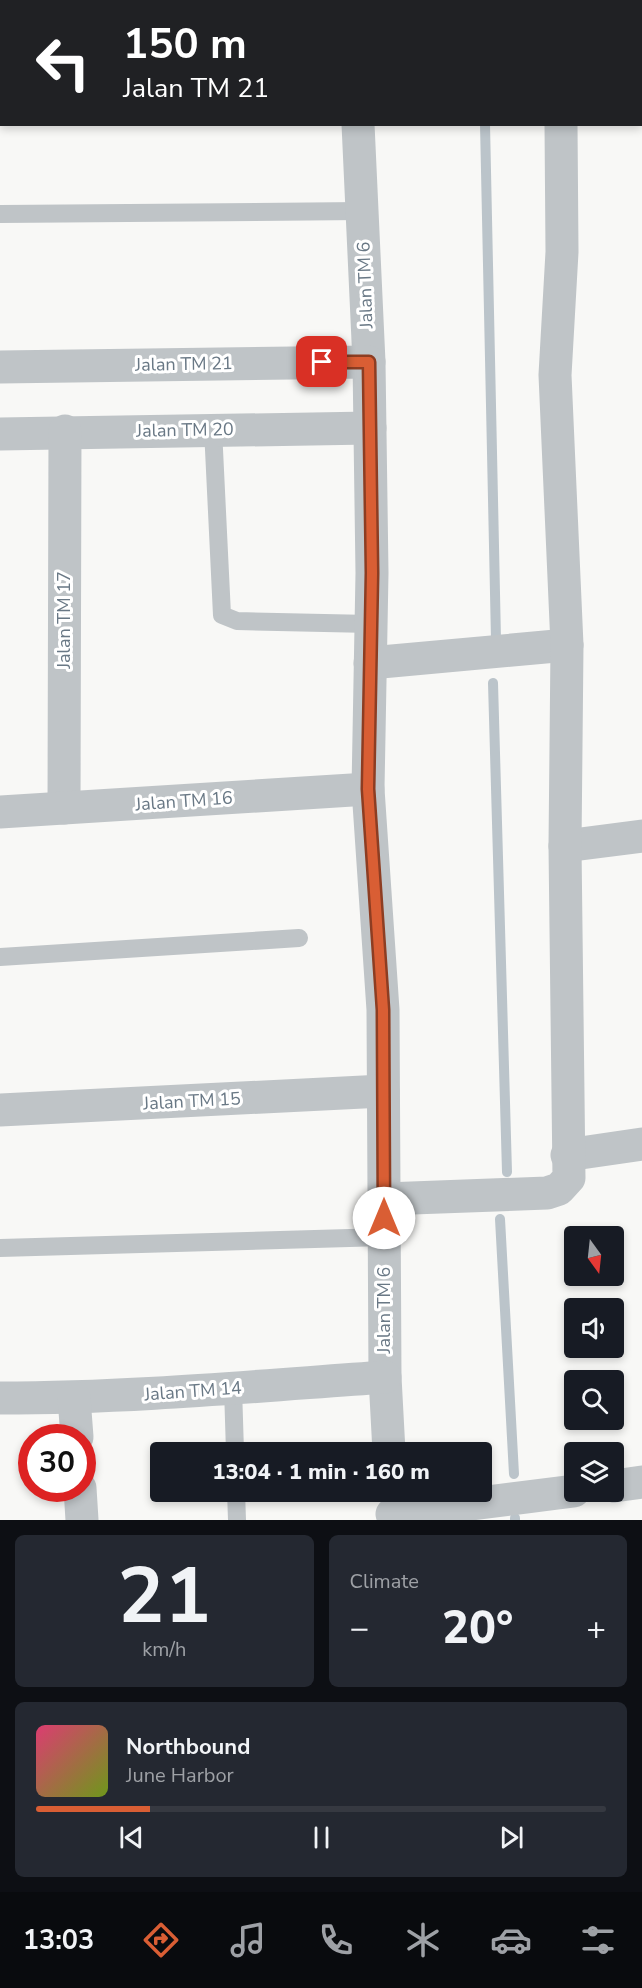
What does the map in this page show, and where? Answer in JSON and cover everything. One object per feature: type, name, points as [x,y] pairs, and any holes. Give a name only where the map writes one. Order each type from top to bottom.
[{"type":"street","name":"Jalan TM 6","points":[[358,126],[369,362],[371,624],[368,789],[383,1010],[385,1377],[388,1442]]},
{"type":"street","points":[[385,1199],[547,1193],[559,1190],[569,1178],[565,846],[567,645],[555,375],[562,252],[561,126]]},
{"type":"street","name":"Jalan TM 21","points":[[0,367],[369,362]]},
{"type":"street","name":"Jalan TM 20","points":[[0,434],[65,431],[370,428]]},
{"type":"street","name":"Jalan TM 17","points":[[64,808],[65,431]]},
{"type":"street","points":[[370,663],[567,645]]},
{"type":"street","name":"Jalan TM 16","points":[[0,812],[368,789]]},
{"type":"street","points":[[565,846],[642,836]]},
{"type":"street","name":"Jalan TM 15","points":[[0,1110],[383,1091]]},
{"type":"street","points":[[567,1155],[642,1144]]},
{"type":"street","name":"Jalan TM 14","points":[[0,1398],[75,1398],[385,1377]]},
{"type":"street","points":[[75,1398],[76,1424]]},
{"type":"street","points":[[624,1484],[642,1482]]},
{"type":"street","points":[[392,1508],[564,1492]]},
{"type":"street","points":[[81,1502],[82,1520]]},
{"type":"lane","points":[[0,214],[362,211]]},
{"type":"lane","points":[[213,429],[222,615],[237,621],[371,624]]},
{"type":"lane","points":[[0,957],[299,938]]},
{"type":"lane","points":[[0,1248],[384,1237]]},
{"type":"lane","points":[[233,1388],[235,1442]]},
{"type":"lane","points":[[236,1502],[237,1520]]},
{"type":"waterway","points":[[485,126],[496,640]]},
{"type":"waterway","points":[[493,683],[507,1172]]},
{"type":"waterway","points":[[500,1219],[514,1474]]},
{"type":"route","points":[[322,362],[369,362],[372,573],[368,789],[383,1010],[384,1218]]}]
